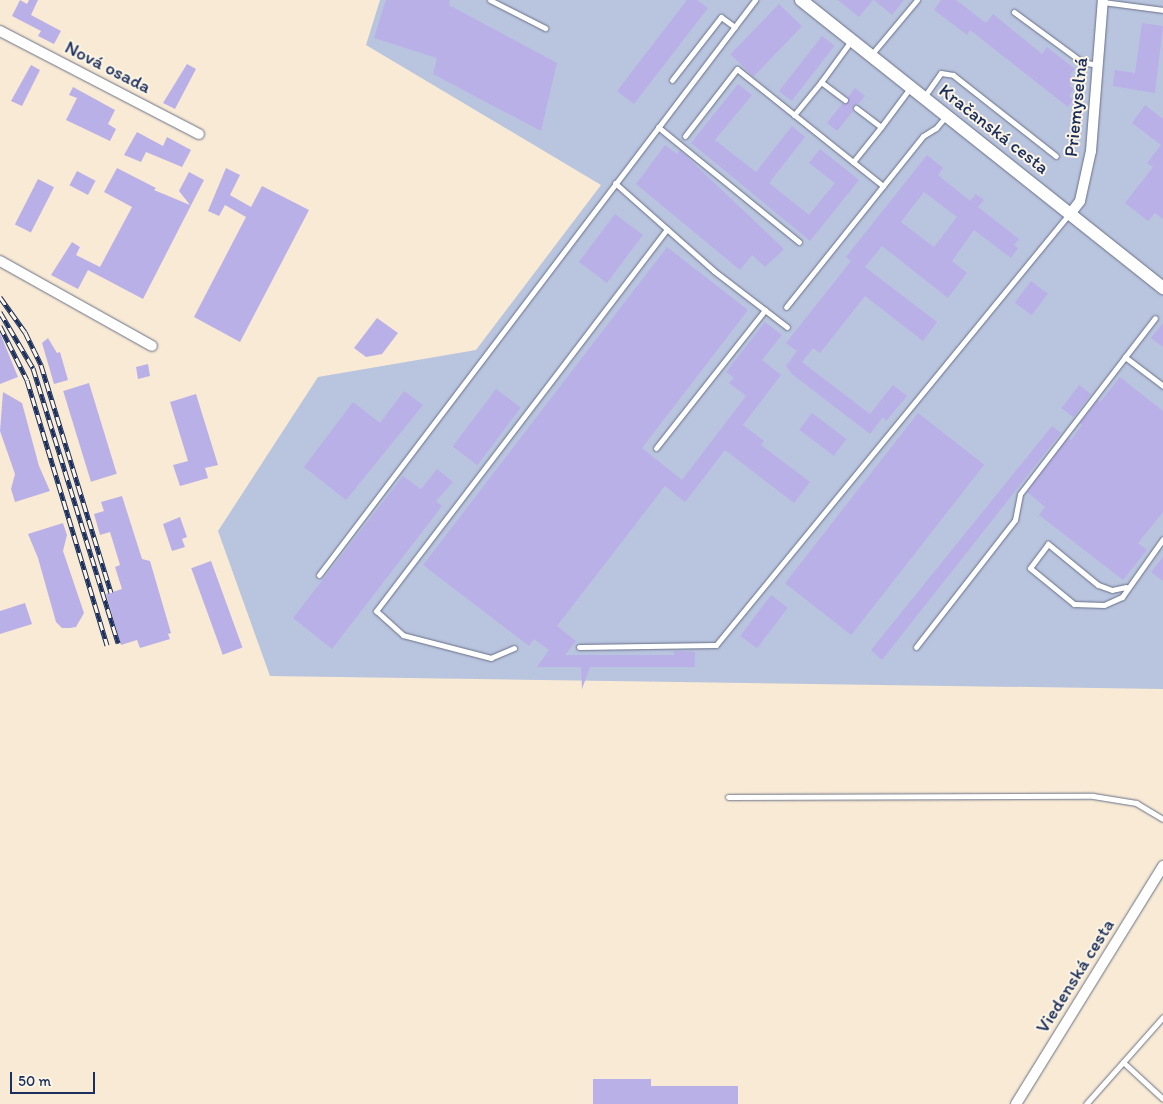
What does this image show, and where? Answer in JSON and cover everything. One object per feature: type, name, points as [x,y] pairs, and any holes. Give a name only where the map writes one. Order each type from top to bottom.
[{"type":"street","name":"Kračanská cesta","points":[[801,0],[1163,288]]},
{"type":"street","name":"Priemyselná","points":[[1070,214],[1080,201],[1091,151],[1103,1]]},
{"type":"street","name":"Nová osada","points":[[0,31],[199,134]]},
{"type":"street","points":[[0,261],[152,346]]},
{"type":"street","name":"Viedenská cesta","points":[[1016,1104],[1163,866]]},
{"type":"lane","points":[[490,0],[545,28]]},
{"type":"lane","points":[[319,574],[501,339],[615,183],[755,0]]},
{"type":"lane","points":[[870,55],[915,1]]},
{"type":"lane","points":[[1103,1],[1163,10]]},
{"type":"lane","points":[[1014,12],[1082,62],[1098,65]]},
{"type":"lane","points":[[672,80],[721,16],[735,27]]},
{"type":"lane","points":[[794,115],[852,41]]},
{"type":"lane","points":[[684,136],[737,69],[883,186]]},
{"type":"lane","points":[[924,98],[941,73],[953,75],[1056,156]]},
{"type":"lane","points":[[821,82],[845,100]]},
{"type":"lane","points":[[852,162],[881,127],[910,87]]},
{"type":"lane","points":[[856,108],[881,127]]},
{"type":"lane","points":[[786,307],[923,136],[936,128],[946,116]]},
{"type":"lane","points":[[658,126],[799,242]]},
{"type":"lane","points":[[615,183],[667,229],[787,327]]},
{"type":"lane","points":[[579,647],[716,645],[1070,214]]},
{"type":"lane","points":[[514,648],[492,658],[456,649],[403,634],[376,611],[667,229]]},
{"type":"lane","points":[[656,448],[765,310]]},
{"type":"lane","points":[[916,647],[1015,520],[1020,494],[1156,318]]},
{"type":"lane","points":[[1125,357],[1163,386]]},
{"type":"lane","points":[[1126,587],[1112,590],[1098,585],[1048,544],[1030,568],[1074,604],[1113,604],[1122,597],[1126,587],[1163,539]]},
{"type":"lane","points":[[728,797],[1093,796],[1136,803],[1163,819]]},
{"type":"lane","points":[[1086,1104],[1163,1017]]},
{"type":"lane","points":[[1123,1062],[1163,1099]]},
{"type":"shaded area","points":[[380,0],[1163,0],[1163,689],[270,676],[218,531],[318,377],[476,350],[601,185],[366,45]]},
{"type":"building","points":[[20,0],[27,4],[29,0],[38,0],[31,15],[61,31],[54,44],[38,36],[41,31],[12,16]]},
{"type":"building","points":[[386,0],[450,0],[449,5],[557,63],[541,131],[433,74],[437,58],[374,38]]},
{"type":"building","points":[[687,0],[697,0],[708,8],[634,104],[617,91]]},
{"type":"building","points":[[838,0],[873,0],[859,17]]},
{"type":"building","points":[[874,0],[904,0],[892,15]]},
{"type":"building","points":[[941,0],[956,0],[986,23],[993,14],[1042,54],[1047,47],[1075,69],[1070,75],[1075,79],[1069,86],[1074,89],[1069,96],[1073,100],[1068,107],[970,30],[967,35],[934,10]]},
{"type":"building","points":[[779,4],[802,26],[753,77],[730,54]]},
{"type":"building","points":[[1142,23],[1163,26],[1155,93],[1113,86],[1115,70],[1135,73]]},
{"type":"building","points":[[822,36],[835,46],[792,101],[779,91]]},
{"type":"building","points":[[187,64],[196,69],[175,109],[163,103]]},
{"type":"building","points":[[31,65],[40,70],[22,106],[11,101]]},
{"type":"building","points":[[738,84],[752,95],[715,140],[756,172],[792,126],[805,137],[769,183],[809,215],[835,183],[809,163],[820,149],[859,180],[810,241],[691,143]]},
{"type":"building","points":[[73,87],[115,110],[108,124],[116,129],[110,141],[66,120],[77,98],[69,95]]},
{"type":"building","points":[[855,88],[865,96],[858,104],[853,105],[853,111],[837,131],[827,123],[842,104],[848,103],[848,97]]},
{"type":"building","points":[[1145,105],[1163,119],[1163,219],[1155,213],[1148,221],[1125,203],[1153,167],[1147,163],[1161,145],[1132,123]]},
{"type":"building","points":[[137,132],[163,146],[167,137],[191,150],[182,167],[146,152],[141,162],[124,155]]},
{"type":"building","points":[[665,145],[677,154],[680,150],[784,249],[765,267],[752,255],[740,270],[636,184]]},
{"type":"building","points":[[927,155],[943,168],[938,175],[970,201],[976,194],[984,200],[978,207],[1019,239],[1014,245],[1018,248],[1011,258],[974,230],[952,261],[967,273],[948,298],[882,246],[865,267],[937,322],[923,341],[865,296],[820,353],[813,348],[802,362],[870,414],[893,385],[907,396],[886,421],[883,417],[870,434],[792,374],[786,366],[797,351],[786,343],[851,261],[846,257]],"holes":[[[924,192],[957,217],[934,247],[901,222]]]},
{"type":"building","points":[[117,168],[156,188],[154,190],[190,205],[179,191],[189,172],[204,180],[143,299],[88,270],[78,289],[51,275],[72,242],[80,247],[76,255],[100,267],[132,207],[104,192]]},
{"type":"building","points":[[226,168],[240,175],[230,195],[251,207],[262,186],[309,210],[240,342],[194,317],[246,217],[225,205],[219,216],[208,211]]},
{"type":"building","points":[[77,171],[96,181],[88,195],[69,185]]},
{"type":"building","points":[[38,179],[54,187],[31,233],[15,224]]},
{"type":"building","points":[[615,214],[643,235],[607,283],[579,262]]},
{"type":"building","points":[[667,247],[748,310],[642,448],[682,480],[746,396],[729,383],[734,378],[726,372],[765,322],[782,335],[762,360],[781,375],[743,425],[764,441],[761,445],[810,482],[794,503],[725,450],[685,502],[665,486],[557,626],[576,641],[565,655],[674,655],[674,651],[695,652],[695,667],[590,667],[582,689],[581,667],[537,667],[549,650],[534,639],[529,646],[423,565]]},
{"type":"building","points":[[1031,281],[1048,294],[1032,315],[1015,303]]},
{"type":"building","points":[[377,318],[398,333],[382,354],[366,357],[354,348]]},
{"type":"building","points":[[1163,323],[1163,347],[1151,338]]},
{"type":"building","points":[[0,333],[18,377],[0,384]]},
{"type":"building","points":[[48,338],[57,353],[60,352],[68,380],[54,384],[42,343]]},
{"type":"building","points":[[148,364],[150,376],[138,379],[136,367]]},
{"type":"building","points":[[1120,377],[1163,411],[1163,512],[1138,543],[1147,550],[1123,580],[1039,515],[1045,507],[1027,492],[1068,438],[1071,440],[1082,425],[1080,423],[1098,400],[1100,402]]},
{"type":"building","points":[[89,383],[117,474],[91,482],[63,391]]},
{"type":"building","points":[[1079,385],[1091,394],[1074,417],[1062,408]]},
{"type":"building","points":[[496,389],[521,408],[477,465],[453,447]]},
{"type":"building","points":[[404,391],[423,405],[346,500],[304,467],[353,402],[380,423]]},
{"type":"building","points":[[3,392],[22,403],[39,466],[50,491],[15,502],[11,489],[15,474],[0,431]]},
{"type":"building","points":[[196,394],[218,465],[205,468],[208,478],[180,486],[173,465],[188,461],[170,402]]},
{"type":"building","points":[[812,413],[846,439],[834,456],[799,430]]},
{"type":"building","points":[[918,413],[984,465],[851,635],[785,583]]},
{"type":"building","points":[[1052,426],[1061,433],[882,660],[871,650]]},
{"type":"building","points":[[437,469],[453,482],[436,501],[442,506],[332,649],[293,618],[403,476],[421,489]]},
{"type":"building","points":[[122,496],[142,559],[150,561],[171,633],[168,634],[170,639],[140,648],[137,640],[121,645],[106,594],[122,589],[115,567],[120,565],[110,532],[100,535],[94,514],[104,511],[101,502]]},
{"type":"building","points":[[180,517],[187,537],[182,539],[185,547],[172,551],[163,524]]},
{"type":"building","points":[[63,523],[67,535],[63,551],[84,613],[76,627],[70,628],[62,628],[56,622],[38,558],[28,534]]},
{"type":"building","points":[[1163,557],[1163,581],[1151,572]]},
{"type":"building","points":[[211,561],[242,647],[223,655],[191,568]]},
{"type":"building","points":[[771,595],[788,608],[757,648],[740,636]]},
{"type":"building","points":[[25,603],[32,624],[0,634],[0,611]]},
{"type":"building","points":[[593,1079],[651,1079],[651,1086],[738,1086],[738,1104],[593,1104]]},
{"type":"railway","points":[[0,297],[25,332],[41,365],[111,592]]},
{"type":"railway","points":[[0,312],[33,368],[118,643]]},
{"type":"railway","points":[[0,326],[27,380],[107,645]]}]
